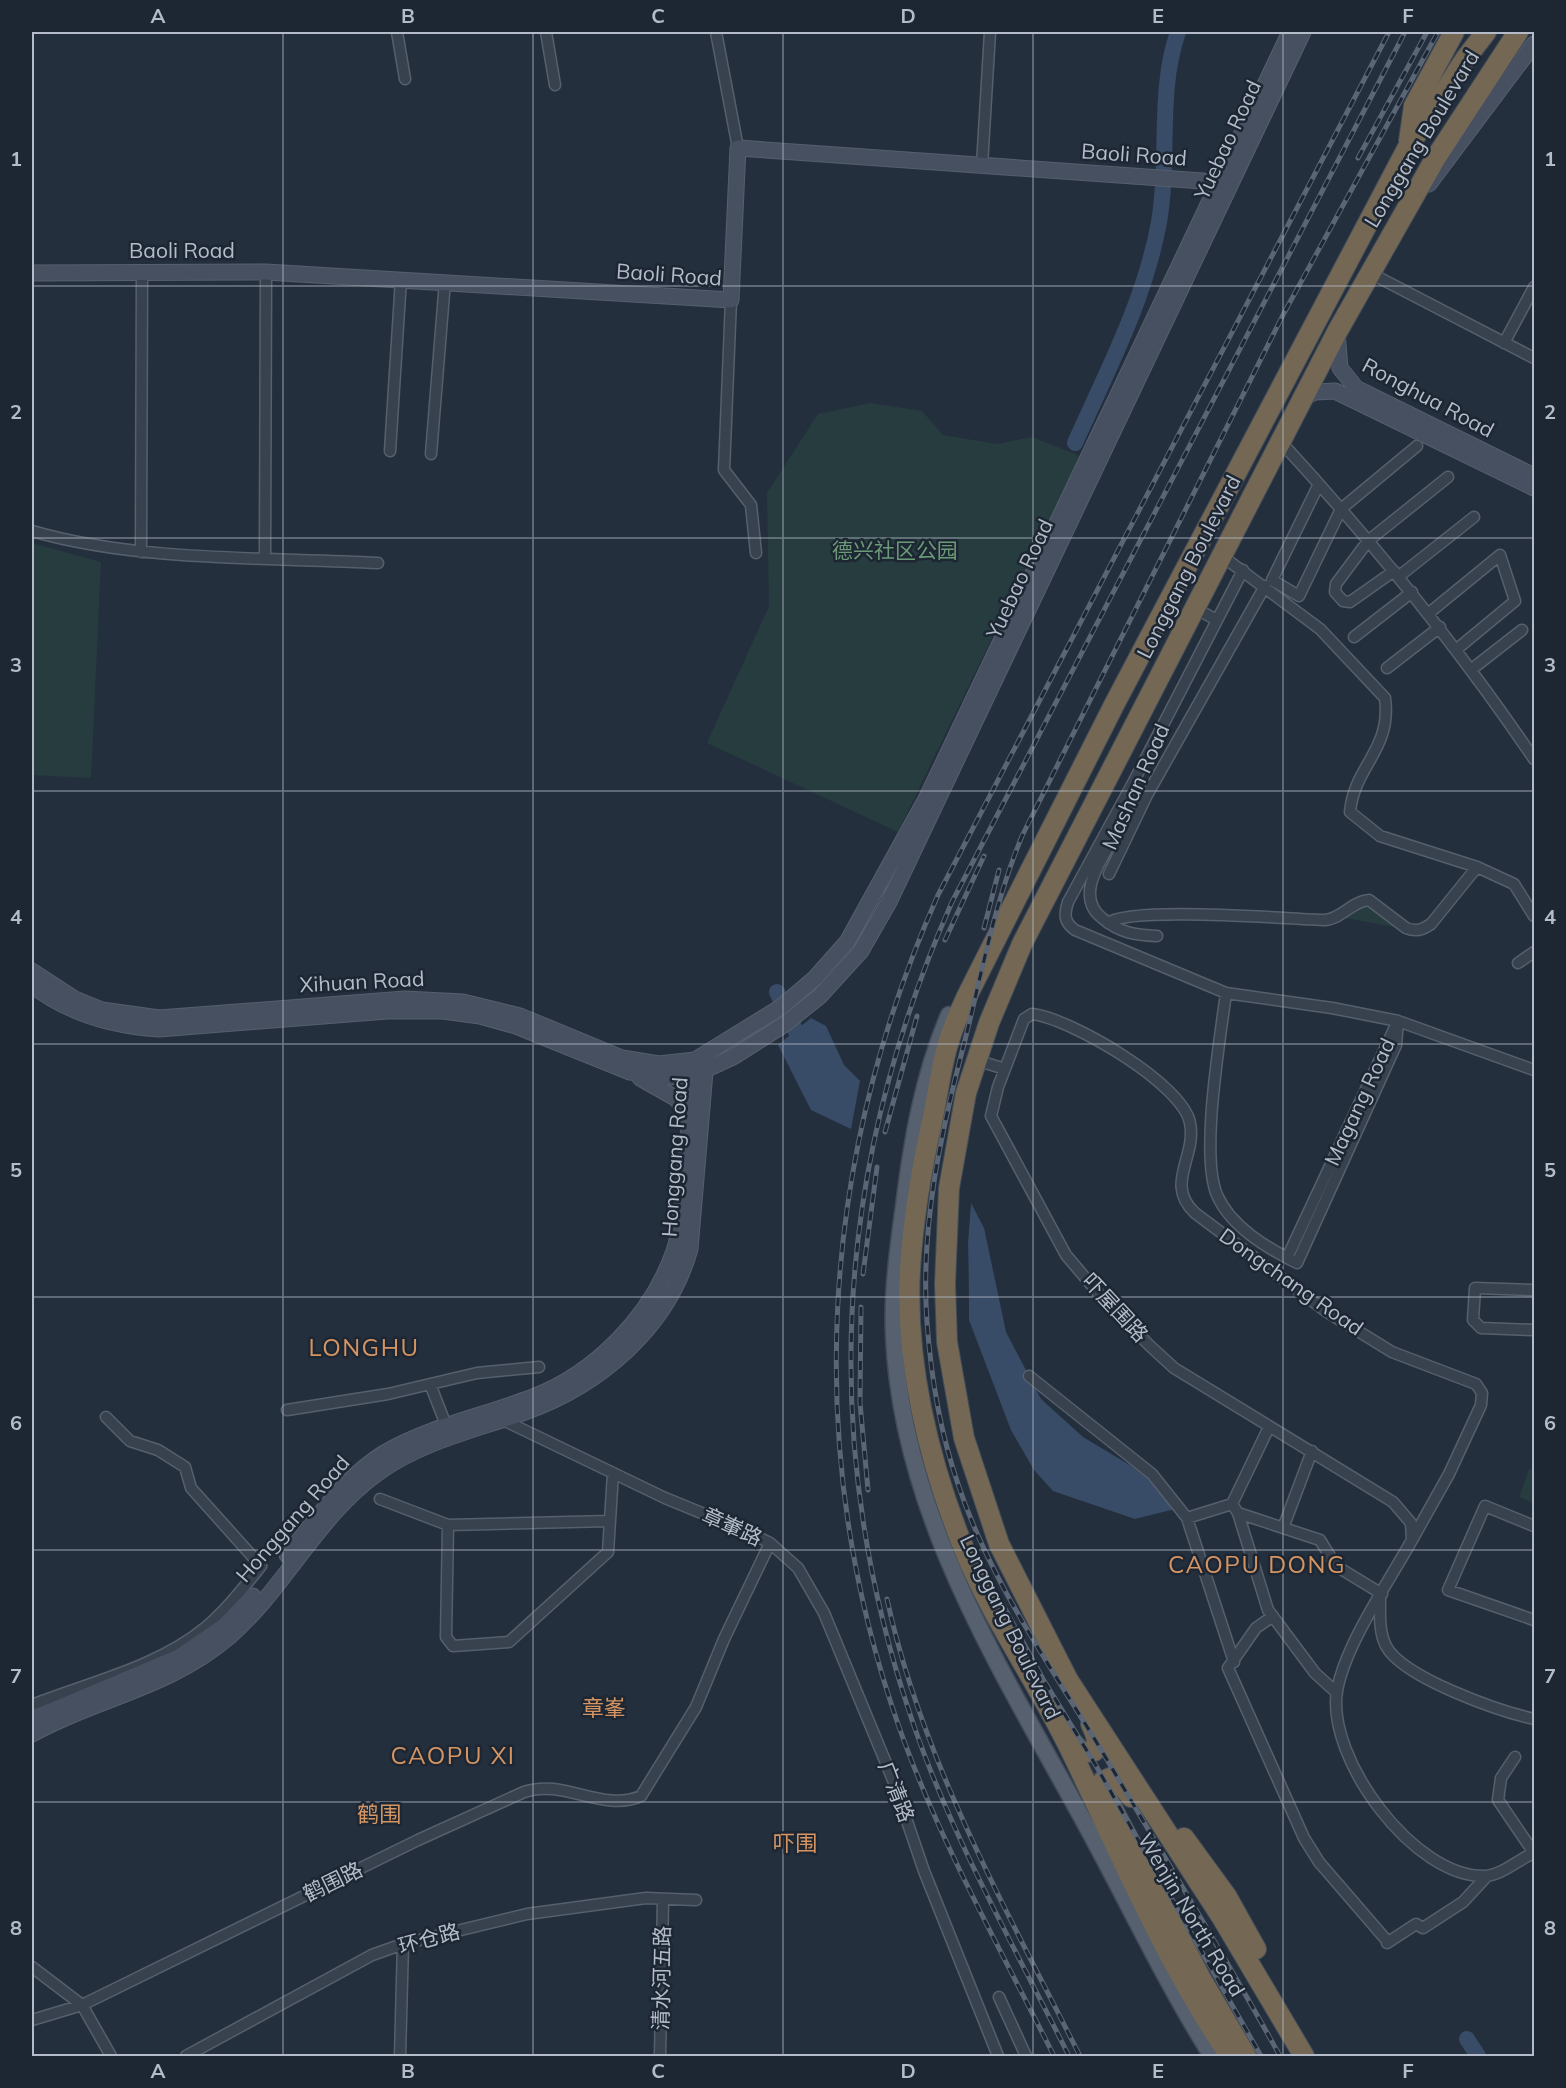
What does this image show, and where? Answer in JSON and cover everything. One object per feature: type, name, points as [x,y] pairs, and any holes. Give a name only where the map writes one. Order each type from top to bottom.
[{"type":"highway","points":[[1407,150],[1414,106],[1454,32]]},
{"type":"highway","name":"Longgang Boulevard","points":[[1093,1798],[1059,1728],[987,1598],[962,1546],[929,1441],[917,1372],[910,1270],[917,1210],[948,1044],[967,996],[994,940],[1294,360],[1407,150],[1466,58],[1486,32]]},
{"type":"highway","name":"Longgang Boulevard","points":[[1163,1829],[1125,1767],[1079,1700],[999,1544],[980,1492],[956,1400],[947,1342],[945,1284],[949,1188],[954,1149],[976,1060],[1022,944],[1336,332],[1396,228],[1497,79],[1518,32]]},
{"type":"highway","points":[[901,1231],[910,1270]]},
{"type":"highway","points":[[1059,1728],[1082,1753],[1094,1751],[1097,1746],[1097,1737],[1079,1700]]},
{"type":"highway","name":"Wenjin North Road","points":[[1125,1767],[1161,1807],[1227,1897],[1275,1984],[1303,2054]]},
{"type":"highway","points":[[1199,1975],[1107,1798],[1102,1785],[1106,1777],[1115,1776],[1121,1782],[1182,1872],[1237,1942]]},
{"type":"highway","points":[[1093,1798],[1172,1963],[1230,2056]]},
{"type":"highway","name":"Wenjin North Road","points":[[1093,1798],[1246,2056]]},
{"type":"highway","name":"Wenjin North Road","points":[[1163,1829],[1237,1942],[1303,2054]]},
{"type":"main road","name":"Yuebao Road","points":[[698,1069],[766,1036],[805,1008],[849,966],[889,902],[1221,189],[1290,32]]},
{"type":"main road","name":"Yuebao Road","points":[[698,1069],[793,997],[815,978],[847,942],[927,797],[1221,189],[1303,32]]},
{"type":"main road","points":[[1497,79],[1524,32]]},
{"type":"main road","points":[[1497,79],[1534,44]]},
{"type":"main road","name":"Baoli Road","points":[[32,273],[266,272],[731,300],[738,148],[1203,181],[1221,189]]},
{"type":"main road","name":"Ronghua Road","points":[[1336,332],[1340,368],[1356,388],[1534,476]]},
{"type":"main road","name":"Ronghua Road","points":[[1303,398],[1315,392],[1335,391],[1534,488]]},
{"type":"main road","name":"Longgang Boulevard","points":[[994,940],[956,998],[936,1047],[910,1155],[893,1317],[895,1354],[910,1440],[931,1517],[990,1650],[1095,1841],[1159,1965],[1212,2056]]},
{"type":"main road","name":"Xihuan Road","points":[[32,971],[75,999],[102,1010],[130,1016],[159,1018],[405,999],[444,1000],[482,1005],[520,1016],[634,1061],[698,1069]]},
{"type":"main road","name":"Xihuan Road","points":[[32,985],[70,1010],[128,1027],[159,1029],[406,1010],[462,1013],[516,1026],[618,1068],[656,1076],[698,1069]]},
{"type":"main road","points":[[618,1068],[677,1099],[686,1112],[689,1128]]},
{"type":"main road","name":"Honggang Road","points":[[32,1719],[53,1708],[150,1672],[203,1642],[248,1602],[341,1490],[364,1468],[397,1446],[446,1425],[531,1398],[558,1386],[585,1370],[626,1330],[652,1294],[674,1249],[681,1219],[689,1128],[698,1069]]},
{"type":"main road","name":"Honggang Road","points":[[32,1734],[157,1683],[199,1660],[243,1623],[343,1505],[366,1482],[419,1449],[554,1401],[596,1377],[638,1340],[671,1294],[685,1266],[692,1234],[698,1069]]},
{"type":"street","points":[[397,32],[405,79]]},
{"type":"street","points":[[546,32],[555,85]]},
{"type":"street","points":[[716,32],[738,148]]},
{"type":"street","points":[[982,165],[990,32]]},
{"type":"street","points":[[141,552],[142,272]]},
{"type":"street","points":[[265,557],[266,272]]},
{"type":"street","points":[[1370,273],[1534,358]]},
{"type":"street","points":[[390,451],[401,279]]},
{"type":"street","points":[[431,454],[445,281]]},
{"type":"street","points":[[1504,343],[1534,287]]},
{"type":"street","points":[[731,300],[724,470],[751,505],[756,554]]},
{"type":"street","points":[[1281,442],[1341,508],[1429,613],[1472,669],[1534,759]]},
{"type":"street","points":[[1319,484],[1272,580],[1299,596],[1341,508],[1417,446]]},
{"type":"street","points":[[1448,477],[1368,541],[1336,584],[1335,592],[1343,601],[1350,602],[1396,574],[1474,517]]},
{"type":"street","points":[[32,531],[82,544],[141,552],[378,563]]},
{"type":"street","points":[[1429,613],[1500,555],[1515,601],[1457,649]]},
{"type":"street","points":[[1222,556],[1320,629],[1385,698],[1387,711],[1384,732],[1375,755],[1351,794],[1350,812],[1380,836],[1477,867],[1514,884],[1534,916]]},
{"type":"street","name":"Mashan Road","points":[[1157,936],[1131,935],[1095,913],[1088,894],[1090,884],[1125,818],[1134,781],[1243,570]]},
{"type":"street","points":[[1109,874],[1148,795],[1265,586]]},
{"type":"street","points":[[1354,637],[1412,592]]},
{"type":"street","points":[[1194,608],[1217,620]]},
{"type":"street","points":[[1387,668],[1440,627]]},
{"type":"street","points":[[1472,669],[1522,630]]},
{"type":"street","points":[[1134,781],[1068,903],[1065,912],[1068,925],[1130,955],[1226,993],[1332,1008],[1398,1021],[1534,1070]]},
{"type":"street","points":[[1108,923],[1114,918],[1130,916],[1222,915],[1328,920],[1361,900],[1369,900],[1406,928],[1413,931],[1422,930],[1431,924],[1477,867]]},
{"type":"street","points":[[1518,963],[1534,952]]},
{"type":"street","name":"Magang Road","points":[[1226,993],[1211,1129],[1211,1171],[1217,1195],[1229,1213],[1248,1232],[1292,1260],[1398,1021]]},
{"type":"street","name":"吓屋围路","points":[[1058,1019],[1032,1014],[1024,1019],[992,1106],[994,1125],[1066,1255],[1115,1312],[1174,1368],[1393,1502],[1410,1524],[1412,1540]]},
{"type":"street","name":"Dongchang Road","points":[[1058,1019],[1152,1076],[1172,1092],[1184,1107],[1190,1122],[1191,1140],[1181,1184],[1181,1196],[1195,1213],[1327,1312],[1383,1346],[1476,1384],[1482,1393],[1481,1405],[1449,1474],[1412,1540]]},
{"type":"street","points":[[976,1060],[1005,1069]]},
{"type":"street","points":[[1534,1290],[1475,1288],[1473,1320],[1480,1328],[1534,1330]]},
{"type":"street","points":[[287,1410],[430,1384],[477,1373],[539,1367]]},
{"type":"street","points":[[1029,1376],[1152,1474],[1187,1518],[1234,1662]]},
{"type":"street","points":[[430,1384],[446,1425]]},
{"type":"street","points":[[32,1705],[134,1668],[182,1644],[218,1616],[261,1566],[191,1488],[185,1467],[158,1450],[130,1441],[106,1417]]},
{"type":"street","name":"章輋路","points":[[503,1420],[665,1498],[770,1543],[724,1639],[696,1707],[641,1796]]},
{"type":"street","points":[[1269,1427],[1235,1508],[1268,1610],[1315,1673],[1336,1693]]},
{"type":"street","points":[[1283,1528],[1312,1451]]},
{"type":"street","points":[[448,1525],[446,1637],[453,1646],[509,1642],[608,1552],[613,1473]]},
{"type":"street","points":[[380,1499],[448,1525],[610,1521]]},
{"type":"street","points":[[1534,1526],[1485,1506],[1448,1590],[1534,1620]]},
{"type":"street","points":[[1187,1518],[1235,1508],[1283,1528],[1320,1540],[1336,1566],[1381,1596]]},
{"type":"street","points":[[1412,1540],[1352,1645],[1336,1693],[1339,1727],[1344,1748],[1371,1795],[1392,1822],[1428,1856],[1450,1868],[1487,1876]]},
{"type":"street","name":"广清路","points":[[770,1543],[798,1568],[824,1613],[893,1780],[924,1871],[996,2056]]},
{"type":"street","points":[[1381,1596],[1384,1642],[1402,1665],[1480,1701],[1534,1719]]},
{"type":"street","points":[[1273,1616],[1256,1628],[1228,1668],[1304,1838],[1319,1862],[1388,1943],[1416,1924],[1423,1928],[1464,1902],[1487,1876],[1534,1853],[1498,1800],[1501,1778],[1515,1757]]},
{"type":"street","name":"鹤围路","points":[[32,2020],[82,2005],[418,1840],[524,1792],[544,1787],[618,1802],[641,1796]]},
{"type":"street","name":"环仓路","points":[[186,2056],[372,1955],[403,1944],[527,1914],[646,1898],[696,1900]]},
{"type":"street","name":"清水河五路","points":[[660,2056],[663,1899]]},
{"type":"street","points":[[400,2056],[403,1944]]},
{"type":"street","points":[[32,1966],[82,2005],[111,2056]]},
{"type":"street","points":[[999,1997],[1026,2056]]},
{"type":"green space","name":"德兴社区公园","points":[[871,403],[922,411],[943,435],[997,444],[1032,437],[1080,456],[898,832],[707,743],[769,606],[767,493],[818,414]]},
{"type":"green space","points":[[32,543],[101,562],[91,778],[32,775]]},
{"type":"green space","points":[[1360,900],[1400,928],[1345,918]]},
{"type":"green space","points":[[1529,1469],[1534,1471],[1534,1503],[1519,1497]]},
{"type":"water","points":[[811,1018],[826,1026],[844,1065],[860,1081],[851,1129],[811,1110],[778,1045]]},
{"type":"water","points":[[971,1203],[984,1228],[1006,1332],[1041,1399],[1083,1437],[1143,1473],[1165,1493],[1175,1509],[1135,1519],[1053,1491],[1034,1470],[1011,1430],[969,1320],[968,1241]]},
{"type":"pier","points":[[971,1200],[968,1241],[969,1320],[966,1313],[965,1241],[968,1203]]},
{"type":"waterway","points":[[1075,443],[1124,335],[1153,251],[1164,175],[1168,78],[1178,32]]},
{"type":"waterway","points":[[777,992],[804,1048]]},
{"type":"waterway","points":[[1467,2039],[1478,2056]]},
{"type":"railway","points":[[1054,2056],[971,1893],[932,1809],[898,1724],[867,1620],[847,1515],[837,1411],[838,1306],[848,1201],[868,1098],[898,996],[938,895],[1389,32]]},
{"type":"railway","points":[[1069,2056],[985,1891],[945,1806],[912,1720],[882,1616],[862,1513],[852,1410],[852,1307],[863,1205],[883,1104],[913,1002],[952,902],[1405,32]]},
{"type":"railway","points":[[1358,158],[1427,32]]},
{"type":"railway","points":[[1280,2056],[1216,1944],[1005,1591],[972,1521],[946,1444],[934,1384],[927,1322],[927,1250],[934,1180],[948,1109],[997,911],[1022,836],[1284,313],[1438,32]]},
{"type":"railway","points":[[945,940],[984,856]]},
{"type":"railway","points":[[984,928],[999,870]]},
{"type":"railway","points":[[885,1132],[917,1016]]},
{"type":"railway","points":[[863,1274],[877,1167]]},
{"type":"railway","points":[[861,1307],[860,1403],[868,1490]]},
{"type":"railway","points":[[887,1599],[902,1659],[944,1776],[996,1890],[1080,2056]]},
{"type":"railway","points":[[1002,1603],[1043,1679],[1095,1764],[1261,2056]]},
{"type":"district","name":"LONGHU","points":[[364,1348]]},
{"type":"district","name":"CAOPU DONG","points":[[1257,1565]]},
{"type":"district","name":"章峯","points":[[604,1708]]},
{"type":"district","name":"CAOPU XI","points":[[453,1756]]},
{"type":"district","name":"鹤围","points":[[379,1814]]},
{"type":"district","name":"吓围","points":[[795,1843]]}]
